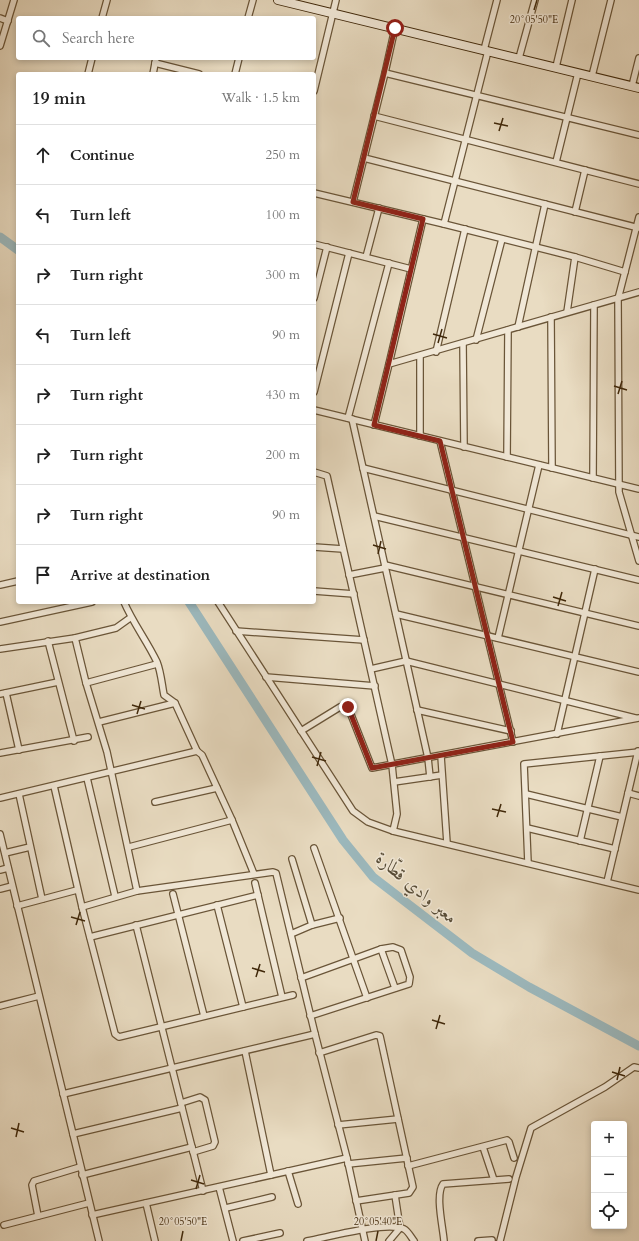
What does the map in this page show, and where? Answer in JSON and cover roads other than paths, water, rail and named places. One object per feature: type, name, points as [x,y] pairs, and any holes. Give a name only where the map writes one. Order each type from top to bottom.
[{"type":"street","points":[[0,46],[14,0]]},
{"type":"street","points":[[103,16],[107,0]]},
{"type":"street","points":[[249,16],[253,0]]},
{"type":"street","points":[[278,0],[636,87],[639,58]]},
{"type":"street","points":[[316,82],[336,0]]},
{"type":"street","points":[[444,224],[476,96],[496,0]]},
{"type":"street","points":[[519,58],[534,0]]},
{"type":"street","points":[[556,68],[572,0]]},
{"type":"street","points":[[592,76],[611,0]]},
{"type":"street","points":[[0,18],[8,21]]},
{"type":"street","points":[[353,202],[395,28]]},
{"type":"street","points":[[88,72],[92,60]]},
{"type":"street","points":[[153,72],[156,60],[193,72]]},
{"type":"street","points":[[236,72],[238,60]]},
{"type":"street","points":[[385,72],[476,96],[639,135]]},
{"type":"street","points":[[556,162],[578,73]]},
{"type":"street","points":[[374,116],[466,138],[639,184]]},
{"type":"street","points":[[364,158],[638,228]]},
{"type":"street","points":[[575,212],[584,170]]},
{"type":"street","points":[[316,193],[502,238],[625,272]]},
{"type":"street","points":[[518,327],[545,204]]},
{"type":"street","points":[[366,257],[379,208]]},
{"type":"street","points":[[639,217],[638,228],[618,299],[619,492],[639,560]]},
{"type":"street","points":[[374,425],[423,219]]},
{"type":"street","points":[[436,352],[465,229]]},
{"type":"street","points":[[476,340],[502,238]]},
{"type":"street","points":[[316,245],[412,269]]},
{"type":"street","points":[[316,290],[327,248]]},
{"type":"street","points":[[316,384],[349,253]]},
{"type":"street","points":[[568,312],[575,257]]},
{"type":"street","points":[[389,263],[350,419],[363,468],[396,614],[428,758],[430,777]]},
{"type":"street","points":[[389,364],[436,352],[639,292]]},
{"type":"street","points":[[593,478],[594,305]]},
{"type":"street","points":[[551,317],[552,468]]},
{"type":"street","points":[[507,457],[508,330]]},
{"type":"street","points":[[463,343],[464,447]]},
{"type":"street","points":[[420,356],[420,436]]},
{"type":"street","points":[[316,410],[639,489]]},
{"type":"street","points":[[440,441],[513,742]]},
{"type":"street","points":[[498,638],[539,465]]},
{"type":"street","points":[[363,468],[639,537]]},
{"type":"street","points":[[316,473],[327,476],[392,765],[397,814],[393,831]]},
{"type":"street","points":[[374,516],[639,580]]},
{"type":"street","points":[[316,547],[343,549]]},
{"type":"street","points":[[349,575],[385,566],[639,626]]},
{"type":"street","points":[[557,734],[595,570]]},
{"type":"street","points":[[0,585],[16,581]]},
{"type":"street","points":[[316,591],[354,594]]},
{"type":"street","points":[[0,622],[83,604]]},
{"type":"street","points":[[125,604],[130,618],[137,626],[157,664],[164,695],[175,704],[197,751],[202,755],[232,820],[254,874]]},
{"type":"street","points":[[219,604],[353,811],[368,822],[393,831],[639,890]]},
{"type":"street","points":[[396,614],[639,672]]},
{"type":"street","points":[[0,649],[75,638],[116,628],[130,618]]},
{"type":"street","points":[[236,631],[364,640]]},
{"type":"street","points":[[75,638],[86,683],[99,722],[112,772],[129,847],[137,891]]},
{"type":"street","points":[[48,641],[74,741]]},
{"type":"street","points":[[371,669],[406,661],[638,719]]},
{"type":"street","points":[[86,683],[157,664]]},
{"type":"street","points":[[266,677],[375,686]]},
{"type":"street","points":[[0,694],[58,682]]},
{"type":"street","points":[[6,693],[19,750]]},
{"type":"street","points":[[99,722],[175,704]]},
{"type":"street","points":[[301,730],[340,707],[348,707],[372,768],[638,719]]},
{"type":"street","points":[[417,710],[511,731]]},
{"type":"street","points":[[0,753],[74,741],[88,737]]},
{"type":"street","points":[[0,798],[197,751]]},
{"type":"street","points":[[528,863],[524,764],[638,752],[607,882]]},
{"type":"street","points":[[441,756],[447,843]]},
{"type":"street","points":[[580,841],[600,756]]},
{"type":"street","points":[[394,782],[442,775]]},
{"type":"street","points":[[87,778],[115,896]]},
{"type":"street","points":[[54,786],[82,907],[115,1034],[118,1037],[293,995]]},
{"type":"street","points":[[155,802],[217,788]]},
{"type":"street","points":[[628,793],[639,796]]},
{"type":"street","points":[[19,794],[42,899]]},
{"type":"street","points":[[526,794],[622,817]]},
{"type":"street","points":[[129,847],[232,820]]},
{"type":"street","points":[[527,828],[614,850]]},
{"type":"street","points":[[0,834],[99,1241]]},
{"type":"street","points":[[5,853],[30,847]]},
{"type":"street","points":[[314,848],[367,998]]},
{"type":"street","points":[[292,859],[312,925]]},
{"type":"street","points":[[0,870],[8,868]]},
{"type":"street","points":[[82,907],[115,896],[137,891],[254,874],[276,873],[314,1034],[348,1161],[365,1241]]},
{"type":"street","points":[[255,883],[282,997]]},
{"type":"street","points":[[0,890],[12,886]]},
{"type":"street","points":[[17,906],[78,890]]},
{"type":"street","points":[[173,894],[177,915],[204,1016]]},
{"type":"street","points":[[90,937],[258,895]]},
{"type":"street","points":[[217,905],[242,1007]]},
{"type":"street","points":[[291,934],[312,925],[340,918]]},
{"type":"street","points":[[136,925],[163,1026],[203,1191]]},
{"type":"street","points":[[301,978],[381,949],[393,947],[401,950],[410,977],[409,984],[310,1016]]},
{"type":"street","points":[[381,949],[395,988]]},
{"type":"street","points":[[0,1006],[39,996]]},
{"type":"street","points":[[63,1094],[314,1034]]},
{"type":"street","points":[[319,1053],[376,1035],[380,1036],[413,1187],[409,1193],[356,1202]]},
{"type":"street","points":[[245,1051],[271,1175]]},
{"type":"street","points":[[500,1241],[516,1177],[531,1128],[605,1087],[634,1067],[639,1068]]},
{"type":"street","points":[[73,1134],[181,1105],[200,1098],[205,1100],[215,1142],[213,1146],[82,1175]]},
{"type":"street","points":[[338,1125],[398,1119]]},
{"type":"street","points":[[408,1166],[507,1140],[514,1158]]},
{"type":"street","points":[[483,1147],[494,1180]]},
{"type":"street","points":[[92,1215],[288,1171],[348,1161],[407,1158]]},
{"type":"street","points":[[38,1216],[32,1186],[34,1181],[80,1167]]},
{"type":"street","points":[[288,1171],[298,1204]]},
{"type":"street","points":[[444,1241],[440,1202],[441,1187],[443,1184],[509,1178]]},
{"type":"street","points":[[219,1187],[226,1208],[233,1241]]},
{"type":"street","points":[[390,1241],[400,1228],[395,1195]]},
{"type":"street","points":[[226,1208],[272,1197]]},
{"type":"street","points":[[4,1225],[89,1203]]},
{"type":"street","points":[[146,1203],[155,1241]]},
{"type":"street","points":[[307,1241],[362,1230],[395,1226],[406,1230],[414,1241]]},
{"type":"street","points":[[243,1241],[280,1233]]},
{"type":"street","points":[[478,1241],[492,1240]]},
{"type":"waterway","name":"معبر وادي قطّارة","points":[[0,237],[16,249]]},
{"type":"waterway","name":"معبر وادي قطّارة","points":[[190,604],[343,840],[373,877],[472,953],[529,987],[639,1046]]}]
